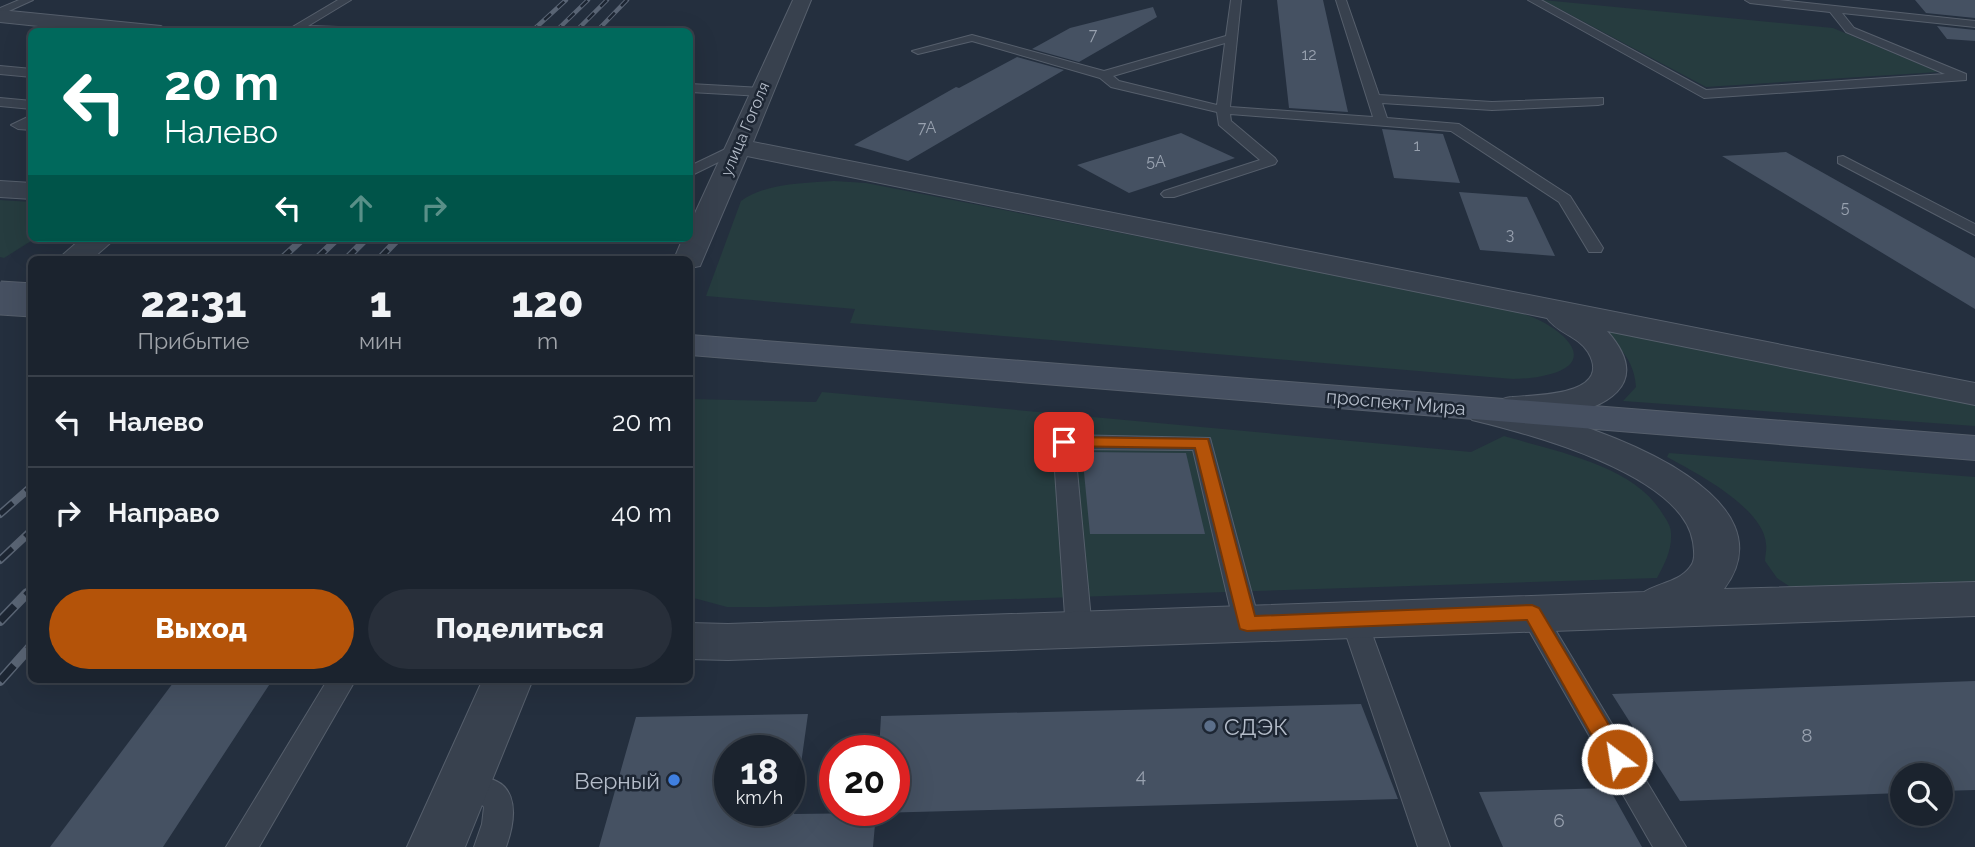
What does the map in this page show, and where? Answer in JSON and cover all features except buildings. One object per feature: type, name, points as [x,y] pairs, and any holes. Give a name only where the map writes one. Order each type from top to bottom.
[{"type":"main road","points":[[0,298],[28,300]]},
{"type":"main road","name":"проспект Мира","points":[[693,345],[1975,448]]},
{"type":"street","name":"улица Гоголя","points":[[691,256],[802,0]]},
{"type":"street","points":[[1,15],[123,28]]},
{"type":"street","points":[[738,147],[1975,394]]},
{"type":"street","points":[[0,189],[28,191]]},
{"type":"street","points":[[78,256],[96,242]]},
{"type":"street","points":[[0,310],[28,291]]},
{"type":"street","points":[[1458,407],[1518,408],[1558,404],[1587,396],[1605,382],[1610,368],[1602,344],[1581,326],[1544,308]]},
{"type":"street","points":[[1458,407],[1553,429],[1596,444],[1665,478],[1689,496],[1703,511],[1713,527],[1718,545],[1717,561],[1710,578],[1697,589],[1678,597],[1656,604],[1614,609]]},
{"type":"street","points":[[693,641],[742,642],[1614,609],[1975,599]]},
{"type":"street","points":[[436,847],[506,683]]},
{"type":"lane","points":[[1,15],[28,0]]},
{"type":"lane","points":[[297,28],[346,0]]},
{"type":"lane","points":[[1169,194],[1270,161],[1224,122],[1223,110],[1236,0]]},
{"type":"lane","points":[[1341,0],[1381,122]]},
{"type":"lane","points":[[1533,0],[1704,94],[1962,77]]},
{"type":"lane","points":[[1750,0],[1975,24]]},
{"type":"lane","points":[[1833,8],[1850,30],[1975,82]]},
{"type":"lane","points":[[918,51],[972,38],[1104,75],[1115,84],[1223,110],[1454,127],[1565,199],[1595,248]]},
{"type":"lane","points":[[1104,75],[1231,38]]},
{"type":"lane","points":[[0,70],[28,73]]},
{"type":"lane","points":[[693,88],[762,92]]},
{"type":"lane","points":[[1374,99],[1492,106],[1598,101]]},
{"type":"lane","points":[[0,102],[28,105]]},
{"type":"lane","points":[[28,121],[18,125],[28,126]]},
{"type":"lane","points":[[693,170],[738,147]]},
{"type":"lane","points":[[1843,160],[1975,230]]},
{"type":"lane","points":[[1079,630],[1064,442],[1202,443],[1247,624]]},
{"type":"lane","points":[[1532,613],[1670,847]]},
{"type":"lane","points":[[1354,620],[1434,847]]},
{"type":"lane","points":[[242,847],[340,683]]},
{"type":"lane","points":[[460,792],[485,791],[497,799],[502,817],[490,847]]},
{"type":"green space","points":[[1543,0],[1833,28],[1938,72],[1706,87]]},
{"type":"green space","points":[[834,181],[866,183],[1504,308],[1550,326],[1563,336],[1572,348],[1574,357],[1569,365],[1560,371],[1513,379],[850,323],[855,309],[706,296],[741,201],[773,187]]},
{"type":"green space","points":[[0,200],[28,202],[30,242],[4,258],[0,257]]},
{"type":"green space","points":[[1580,318],[1975,403],[1975,426],[1623,401],[1636,387],[1630,364],[1618,346]]},
{"type":"green space","points":[[822,392],[1471,452],[1504,436],[1591,462],[1633,483],[1649,497],[1667,520],[1671,530],[1670,545],[1657,578],[768,607],[727,607],[693,598],[693,399],[816,402]]},
{"type":"green space","points":[[1669,453],[1975,477],[1975,587],[1795,590],[1777,578],[1765,561],[1766,544],[1754,517],[1726,493],[1667,457]]},
{"type":"railway","points":[[535,28],[566,0]]},
{"type":"railway","points":[[559,28],[588,0]]},
{"type":"railway","points":[[579,28],[607,0]]},
{"type":"railway","points":[[600,28],[627,0]]},
{"type":"railway","points":[[284,256],[300,242]]},
{"type":"railway","points":[[319,256],[334,242]]},
{"type":"railway","points":[[349,256],[363,242]]},
{"type":"railway","points":[[382,256],[395,242]]},
{"type":"railway","points":[[0,514],[28,490]]},
{"type":"railway","points":[[0,560],[28,534]]},
{"type":"railway","points":[[0,621],[27,593]]},
{"type":"railway","points":[[0,681],[28,650]]},
{"type":"place","name":"СДЭК","points":[[1210,726]]},
{"type":"place","name":"Верный","points":[[674,780]]},
{"type":"route","points":[[1064,442],[1202,443],[1247,624],[1532,613],[1617,759]]}]
